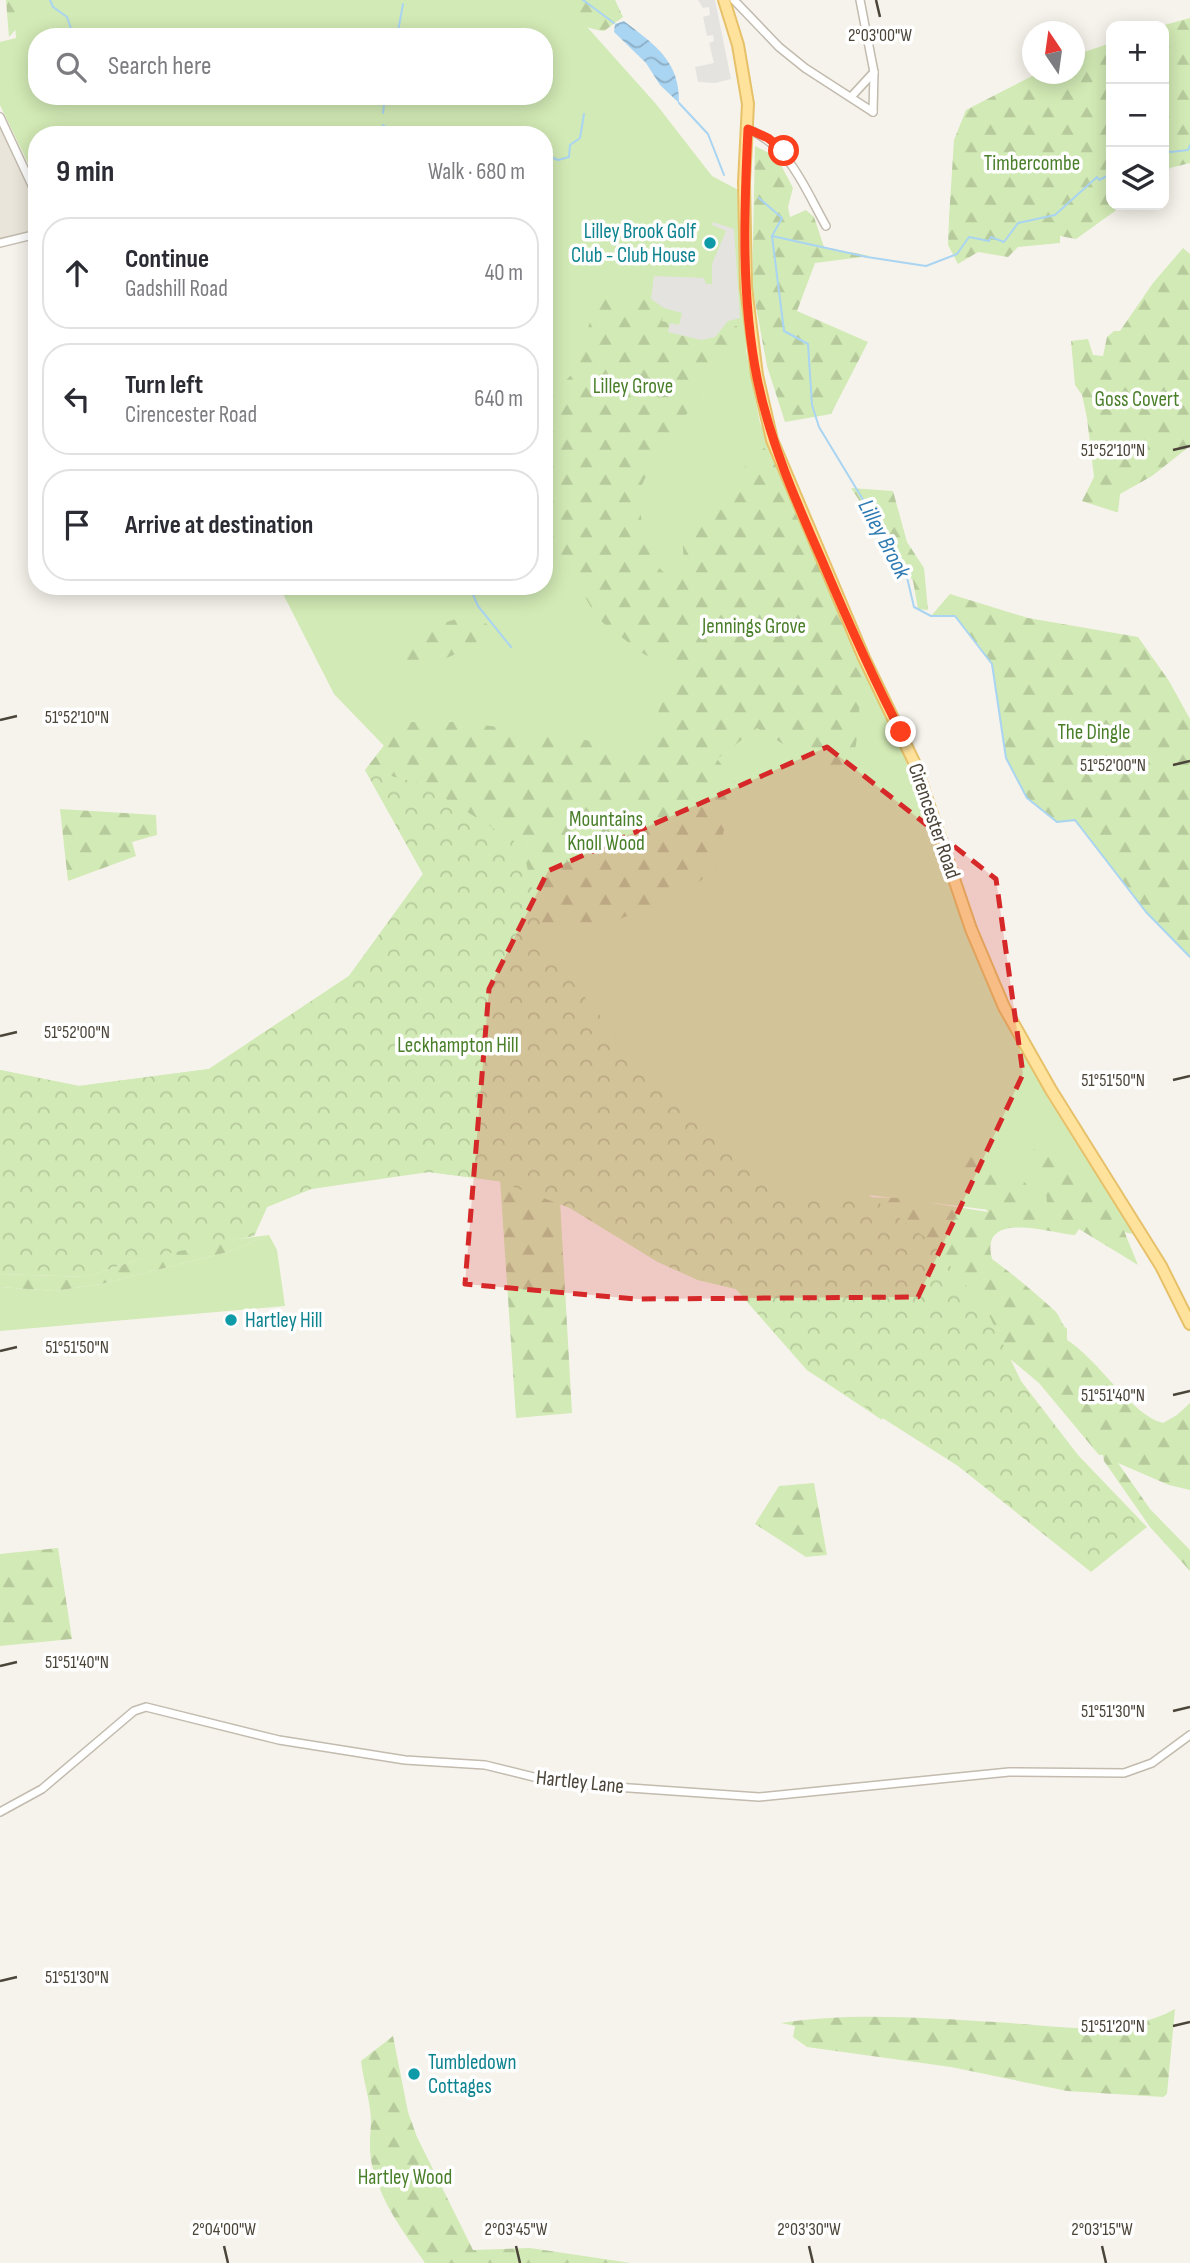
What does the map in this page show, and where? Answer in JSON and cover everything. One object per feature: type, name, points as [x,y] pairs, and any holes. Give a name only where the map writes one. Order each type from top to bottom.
[{"type":"main road","name":"Cirencester Road","points":[[724,0],[742,66],[748,129],[744,182],[747,302],[757,375],[772,440],[860,651],[915,764],[971,929],[1004,1007],[1051,1090],[1161,1266],[1190,1324]]},
{"type":"street","points":[[734,0],[779,47],[804,68],[873,112],[874,72],[860,0]]},
{"type":"street","points":[[851,97],[874,72]]},
{"type":"street","points":[[0,117],[28,177]]},
{"type":"street","points":[[748,129],[768,138],[784,151],[826,226]]},
{"type":"street","points":[[0,243],[28,236]]},
{"type":"street","name":"Hartley Lane","points":[[0,1812],[42,1789],[134,1711],[146,1707],[279,1740],[405,1760],[485,1765],[548,1782],[758,1797],[1009,1772],[1124,1773],[1152,1763],[1190,1735]]},
{"type":"highlighted area","points":[[827,747],[996,879],[1023,1074],[918,1297],[637,1299],[465,1284],[489,989],[548,871]]},
{"type":"shaded area","points":[[698,0],[715,0],[731,79],[715,83],[698,82],[695,67],[714,63],[709,43],[714,41],[713,35],[707,36],[703,17],[710,15],[709,7],[703,8]]},
{"type":"shaded area","points":[[0,117],[28,177],[28,238],[0,246]]},
{"type":"shaded area","points":[[713,222],[734,229],[740,318],[728,321],[715,337],[701,340],[668,332],[670,323],[679,325],[682,313],[664,308],[651,299],[654,276],[704,278],[706,284],[712,284],[712,264],[726,231],[712,225]]},
{"type":"green space","points":[[6,0],[28,0],[29,15],[9,37]]},
{"type":"green space","points":[[13,0],[563,0],[656,104],[712,176],[744,193],[746,351],[760,423],[821,571],[901,747],[980,967],[1049,1100],[1134,1234],[998,1211],[869,1195],[930,1241],[882,1420],[807,1370],[736,1289],[698,1280],[658,1262],[570,1208],[498,1181],[429,1172],[311,1189],[267,1207],[254,1236],[0,1274],[0,1070],[79,1086],[209,1069],[349,976],[423,874],[365,770],[419,782],[334,694],[284,595],[553,595],[553,126],[28,126],[28,163],[0,105],[0,42],[16,38]]},
{"type":"green space","points":[[551,0],[615,0],[623,17],[604,31],[597,30],[566,18]]},
{"type":"green space","points":[[1190,18],[1190,163],[1169,169],[1169,84],[1169,24]]},
{"type":"green space","name":"Timbercombe","points":[[1106,45],[1106,210],[1116,210],[1076,239],[1060,236],[1060,243],[1018,247],[1008,257],[978,252],[958,264],[948,245],[949,218],[954,140],[966,110],[1022,81],[1022,84],[1085,84],[1085,52]]},
{"type":"green space","points":[[755,146],[775,156],[774,161],[781,165],[793,188],[788,207],[790,217],[806,210],[814,217],[824,247],[870,256],[815,263],[797,311],[868,342],[831,414],[785,422],[767,366],[752,285]]},
{"type":"green space","name":"Goss Covert","points":[[1183,248],[1190,254],[1190,446],[1152,476],[1120,494],[1118,512],[1082,501],[1094,477],[1087,418],[1082,395],[1075,385],[1071,341],[1088,339],[1093,355],[1103,356],[1107,337],[1114,331],[1120,331],[1153,283]]},
{"type":"green space","points":[[599,296],[651,299],[665,308],[662,321],[670,323],[668,332],[686,337],[707,338],[731,326],[737,326],[740,344],[726,357],[710,384],[701,384],[688,411],[641,487],[639,503],[650,549],[657,565],[677,583],[684,565],[682,529],[772,440],[864,658],[856,745],[846,774],[812,762],[757,728],[717,759],[735,781],[715,870],[682,894],[602,926],[540,923],[522,846],[420,783],[365,770],[402,722],[461,722],[576,738],[635,751],[647,746],[657,733],[660,709],[681,674],[642,653],[597,618],[553,540],[553,398],[572,374]]},
{"type":"green space","points":[[851,488],[893,491],[907,542],[924,568],[928,610],[918,609],[913,581]]},
{"type":"green space","name":"The Dingle","points":[[950,594],[1028,618],[1138,637],[1169,681],[1190,719],[1190,957],[1146,912],[1075,821],[1057,822],[1027,798],[1006,758],[992,664],[955,616],[931,616]]},
{"type":"green space","points":[[467,617],[479,620],[492,629],[492,638],[433,664],[405,671],[404,659],[414,640],[445,622]]},
{"type":"green space","name":"Leckhampton Hill","points":[[365,770],[420,783],[522,846],[547,951],[627,1048],[658,1080],[784,1189],[805,1198],[867,1194],[930,1241],[988,1313],[1021,1381],[1078,1455],[1147,1527],[1091,1572],[958,1466],[807,1370],[736,1289],[698,1280],[658,1262],[570,1208],[498,1181],[429,1172],[311,1189],[267,1207],[254,1236],[136,1260],[86,1277],[0,1274],[0,1070],[79,1086],[209,1069],[349,976],[423,874]]},
{"type":"green space","points":[[60,809],[156,815],[157,835],[132,842],[136,856],[68,881]]},
{"type":"green space","points":[[970,1141],[980,1143],[986,1159],[1009,1184],[1022,1178],[1041,1206],[1047,1203],[1046,1192],[1027,1163],[1029,1152],[1035,1149],[1052,1150],[1073,1172],[1081,1175],[1088,1170],[1120,1221],[1138,1265],[1079,1229],[1075,1235],[1034,1229],[1006,1229],[996,1234],[991,1244],[992,1259],[1055,1311],[1067,1329],[1067,1340],[1090,1359],[1126,1398],[1151,1418],[1163,1423],[1190,1403],[1190,1490],[1169,1485],[1118,1463],[1150,1509],[1190,1550],[1190,1571],[1150,1527],[1104,1461],[1103,1455],[1099,1455],[1039,1383],[1008,1357],[859,1197],[901,1198],[988,1212],[961,1176],[959,1144]]},
{"type":"green space","points":[[500,1179],[560,1201],[572,1413],[516,1418]]},
{"type":"green space","points":[[269,1235],[277,1250],[285,1306],[0,1331],[0,1287],[55,1291],[101,1284],[228,1252]]},
{"type":"green space","points":[[269,1235],[228,1252],[101,1284],[55,1291],[0,1287],[0,1274],[86,1277],[136,1260],[210,1243]]},
{"type":"green space","points":[[814,1483],[827,1555],[806,1557],[755,1524],[779,1486]]},
{"type":"green space","points":[[58,1548],[72,1639],[0,1646],[0,1554]]},
{"type":"green space","points":[[1175,2009],[1167,2094],[1163,2097],[1067,2091],[951,2067],[807,2047],[793,2037],[795,2026],[781,2023],[888,2017],[1087,2028],[1133,2024]]},
{"type":"green space","name":"Hartley Wood","points":[[393,2036],[408,2112],[417,2137],[473,2250],[530,2248],[631,2263],[425,2263],[387,2205],[371,2161],[370,2110],[361,2061]]},
{"type":"water","points":[[624,21],[664,55],[675,76],[679,103],[660,85],[646,63],[614,32],[615,24]]},
{"type":"waterway","points":[[50,0],[53,7],[67,17],[71,28]]},
{"type":"waterway","name":"Lilley Brook","points":[[583,0],[614,23]]},
{"type":"waterway","points":[[399,28],[403,4]]},
{"type":"waterway","name":"Lilley Brook","points":[[679,103],[708,134],[724,175]]},
{"type":"waterway","points":[[383,113],[384,105]]},
{"type":"waterway","points":[[553,158],[558,160],[569,157],[570,145],[580,138],[584,114]]},
{"type":"waterway","points":[[1169,151],[1188,150],[1190,145]]},
{"type":"waterway","points":[[772,236],[867,257],[926,266],[957,254],[969,237],[989,241],[991,237],[1004,242],[1018,223],[1055,215],[1097,177],[1099,180],[1106,176]]},
{"type":"waterway","name":"Lilley Brook","points":[[759,198],[782,218],[772,236],[784,331],[808,344],[812,405],[819,427],[905,569],[914,607],[931,616],[955,616],[992,664],[1006,758],[1027,798],[1057,822],[1075,820],[1146,912],[1190,957]]},
{"type":"waterway","points":[[473,595],[478,606],[511,647]]},
{"type":"place","name":"Lilley Brook Golf Club - Club House","points":[[710,243]]},
{"type":"place","name":"Hartley Hill","points":[[231,1320]]},
{"type":"place","name":"Tumbledown Cottages","points":[[414,2074]]},
{"type":"route","points":[[784,151],[768,138],[748,129],[744,182],[745,259],[747,302],[757,375],[772,440],[785,475],[867,666],[901,732]]},
{"type":"park label","name":"Lilley Grove","points":[[633,386]]},
{"type":"park label","name":"Jennings Grove","points":[[754,626]]},
{"type":"park label","name":"Mountains Knoll Wood","points":[[606,831]]}]
